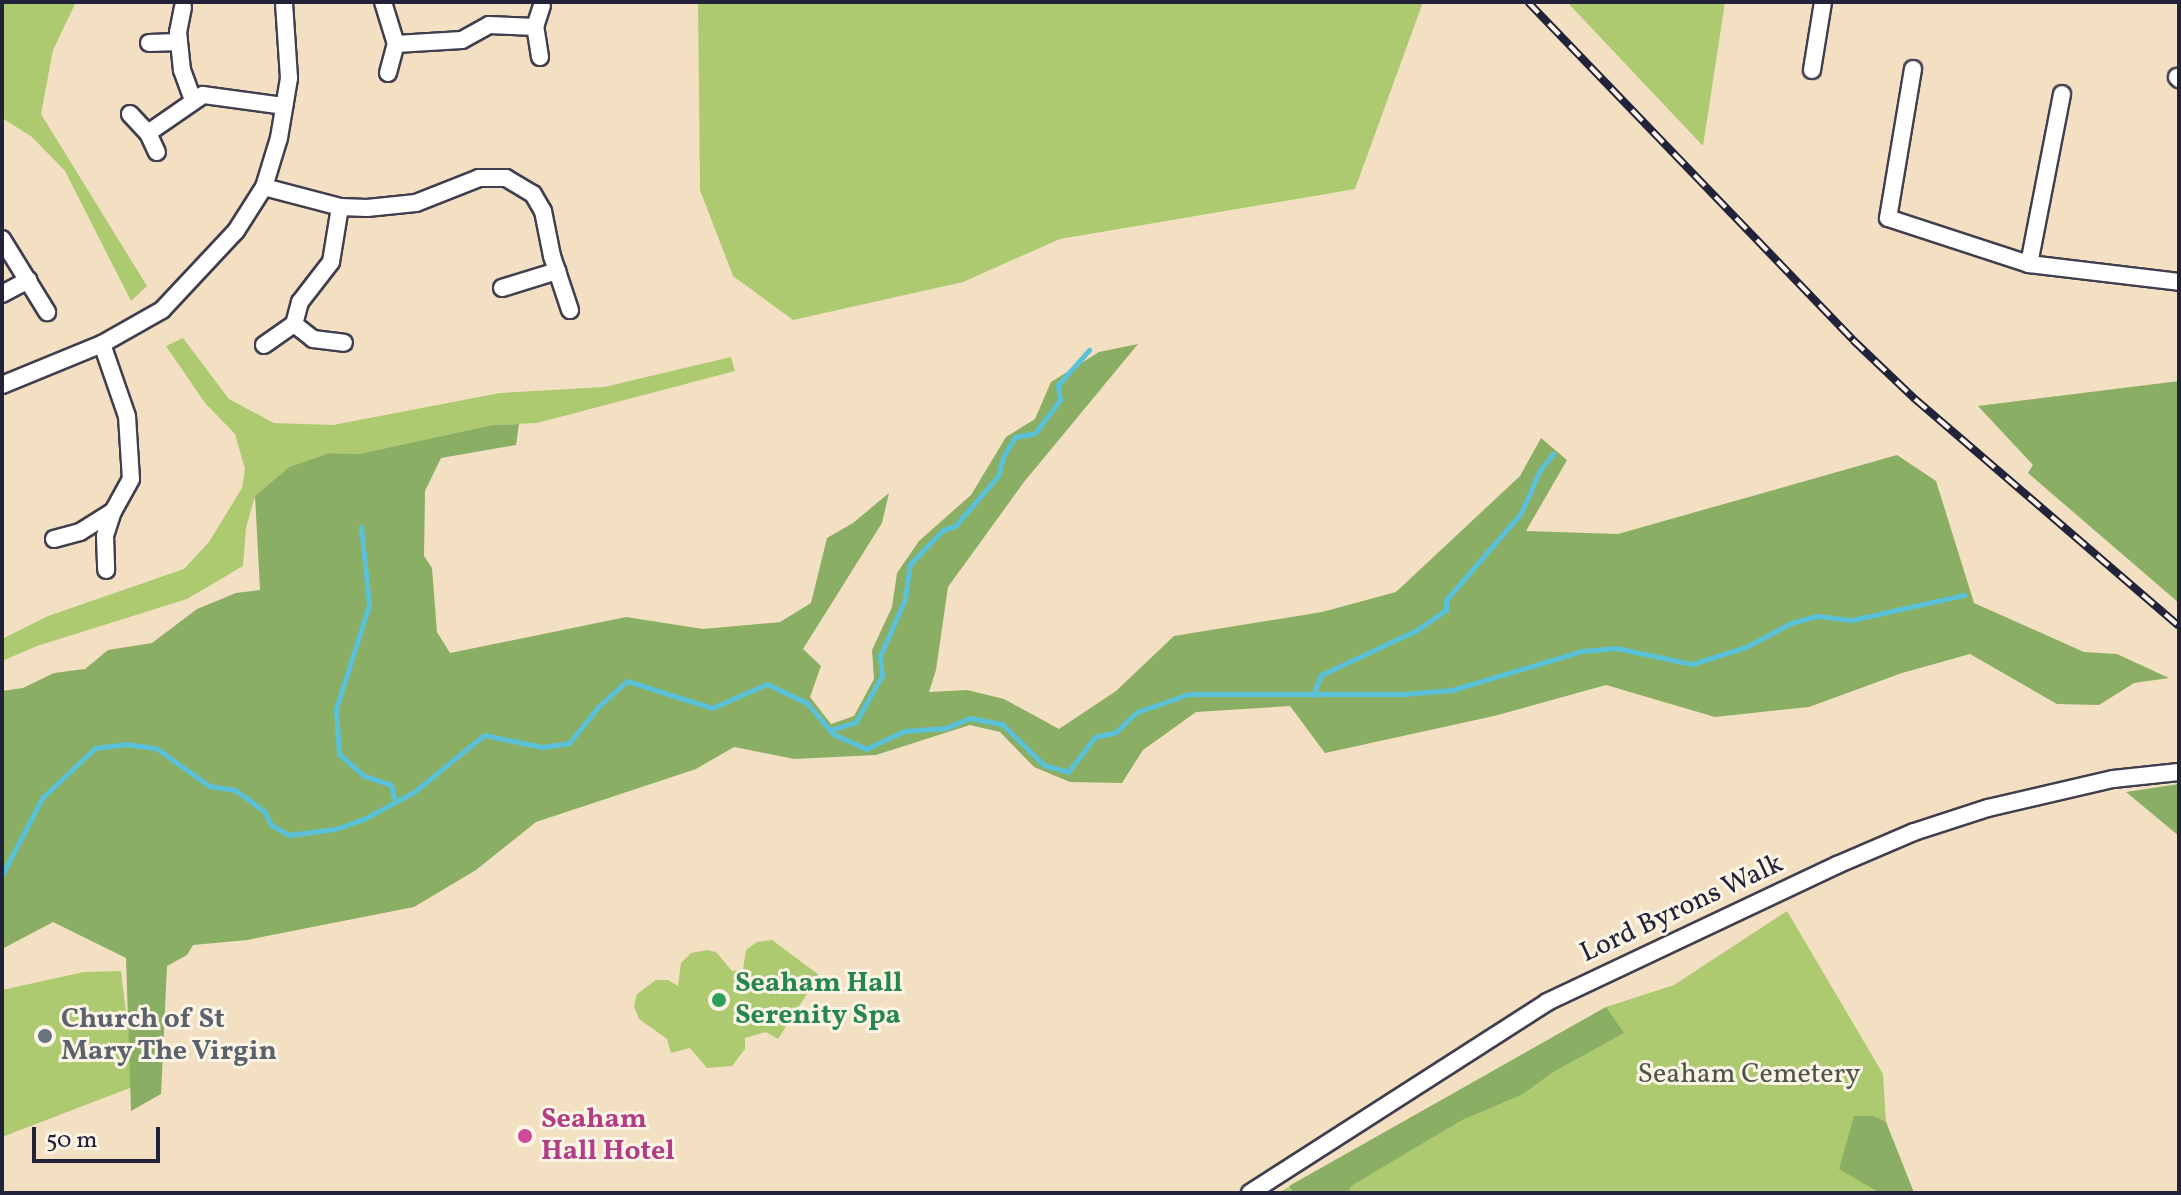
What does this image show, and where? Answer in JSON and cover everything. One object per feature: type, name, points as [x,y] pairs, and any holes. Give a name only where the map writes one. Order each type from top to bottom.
[{"type":"street","points":[[2,385],[102,344],[162,310],[216,256],[264,187],[284,106],[290,52],[284,2]]},
{"type":"street","points":[[383,2],[396,44],[388,73]]},
{"type":"street","points":[[1812,70],[1823,2]]},
{"type":"street","points":[[540,57],[535,27],[542,6]]},
{"type":"street","points":[[183,7],[179,42],[182,70],[193,100]]},
{"type":"street","points":[[396,44],[462,40],[489,25],[535,27]]},
{"type":"street","points":[[149,43],[179,42]]},
{"type":"street","points":[[1913,69],[1888,218],[2029,264],[2179,282]]},
{"type":"street","points":[[2029,264],[2062,94]]},
{"type":"street","points":[[148,133],[193,100],[215,95],[284,106]]},
{"type":"street","points":[[130,114],[148,133],[157,152]]},
{"type":"street","points":[[264,187],[340,207],[416,203],[479,178],[506,178],[522,185],[538,203],[570,310]]},
{"type":"street","points":[[264,345],[294,324],[300,302],[331,262],[340,207]]},
{"type":"street","points":[[2,239],[47,312]]},
{"type":"street","points":[[502,288],[557,271]]},
{"type":"street","points":[[2,294],[28,280]]},
{"type":"street","points":[[294,324],[313,339],[344,343]]},
{"type":"street","points":[[102,344],[127,416],[131,479],[113,511],[105,536],[106,570]]},
{"type":"street","points":[[54,539],[80,532],[113,511]]},
{"type":"street","name":"Lord Byrons Walk","points":[[1250,1193],[1547,1002],[1837,865],[1914,832],[1988,808],[2113,779],[2179,772]]},
{"type":"green space","points":[[2,2],[76,2],[53,50],[41,114],[147,286],[131,301],[65,171],[32,137],[2,118]]},
{"type":"green space","points":[[698,2],[1423,2],[1355,189],[1060,239],[963,282],[793,320],[733,276],[700,190]]},
{"type":"green space","points":[[1567,2],[1725,2],[1703,146]]},
{"type":"green space","points":[[183,338],[229,399],[274,423],[333,425],[500,393],[604,387],[731,357],[735,371],[537,423],[492,425],[359,454],[329,453],[289,467],[255,496],[246,528],[243,566],[187,599],[37,646],[2,661],[2,639],[48,616],[184,569],[209,542],[242,488],[245,469],[235,434],[205,403],[166,346]]},
{"type":"green space","points":[[1138,344],[1024,482],[948,587],[936,670],[929,692],[967,690],[1004,699],[1059,729],[1116,691],[1174,636],[1322,612],[1396,592],[1520,476],[1541,438],[1567,460],[1526,531],[1618,534],[1897,455],[1936,481],[1974,603],[2084,652],[2117,654],[2169,678],[2134,683],[2099,705],[2057,704],[1970,654],[1902,673],[1809,707],[1715,717],[1606,685],[1494,716],[1325,753],[1290,706],[1196,712],[1143,750],[1122,783],[1070,782],[1034,767],[1000,732],[970,725],[876,755],[794,759],[734,747],[696,769],[536,822],[476,870],[414,907],[247,940],[193,945],[187,955],[167,966],[161,1094],[131,1111],[126,958],[53,922],[2,949],[2,691],[23,688],[54,673],[85,669],[108,650],[152,643],[197,609],[236,593],[260,590],[255,496],[289,467],[329,453],[359,454],[492,425],[519,424],[516,445],[441,458],[425,491],[424,556],[432,568],[437,632],[450,653],[626,617],[703,629],[780,622],[811,603],[827,538],[853,523],[889,493],[882,523],[803,649],[821,666],[810,697],[831,724],[854,716],[874,679],[872,650],[892,607],[897,573],[919,541],[971,495],[1006,437],[1035,419],[1051,382],[1099,352]]},
{"type":"green space","points":[[2179,381],[2179,603],[2028,473],[2033,465],[1978,406]]},
{"type":"green space","points":[[2179,784],[2179,836],[2126,792]]},
{"type":"green space","name":"Seaham Cemetery","points":[[1787,911],[1883,1074],[1886,1122],[1914,1193],[1278,1193],[1606,1007],[1674,985]]},
{"type":"green space","name":"Seaham Hall Serenity Spa","points":[[772,940],[819,975],[778,1039],[766,1032],[745,1038],[745,1049],[732,1066],[707,1068],[690,1048],[671,1053],[667,1039],[639,1019],[634,1006],[637,994],[656,980],[668,980],[678,986],[681,963],[691,953],[716,952],[732,971],[743,969],[746,950],[757,942]]},
{"type":"green space","points":[[121,971],[135,1086],[2,1137],[2,990],[84,972]]},
{"type":"green space","points":[[1606,1007],[1624,1033],[1553,1072],[1523,1094],[1462,1120],[1351,1186],[1348,1193],[1294,1193],[1289,1186]]},
{"type":"green space","points":[[1854,1116],[1873,1116],[1886,1122],[1914,1193],[1880,1193],[1839,1169]]},
{"type":"waterway","points":[[830,730],[856,722],[882,675],[880,656],[905,599],[910,564],[943,530],[955,526],[998,476],[1003,457],[1015,437],[1035,433],[1060,400],[1058,385],[1089,350]]},
{"type":"waterway","points":[[1313,695],[1321,675],[1417,630],[1446,610],[1446,600],[1521,513],[1540,470],[1553,454]]},
{"type":"waterway","points":[[361,527],[369,605],[336,709],[339,754],[364,776],[391,785],[395,801]]},
{"type":"waterway","points":[[2,875],[42,798],[95,748],[126,744],[156,748],[209,786],[235,790],[264,811],[271,825],[289,835],[335,829],[364,819],[414,792],[484,735],[542,747],[569,743],[598,707],[627,681],[712,708],[767,684],[807,703],[833,734],[866,749],[904,731],[946,728],[970,718],[1002,724],[1044,765],[1068,772],[1095,737],[1116,732],[1137,712],[1189,694],[1403,694],[1452,690],[1582,651],[1616,648],[1692,664],[1746,647],[1791,623],[1818,616],[1852,620],[1964,595]]},
{"type":"railway","points":[[1528,2],[1853,340],[1915,399],[2179,626]]},
{"type":"place","name":"Seaham Hall Serenity Spa","points":[[719,1000]]},
{"type":"place","name":"Church of St Mary The Virgin","points":[[45,1036]]},
{"type":"place","name":"Seaham Hall Hotel","points":[[525,1136]]}]
